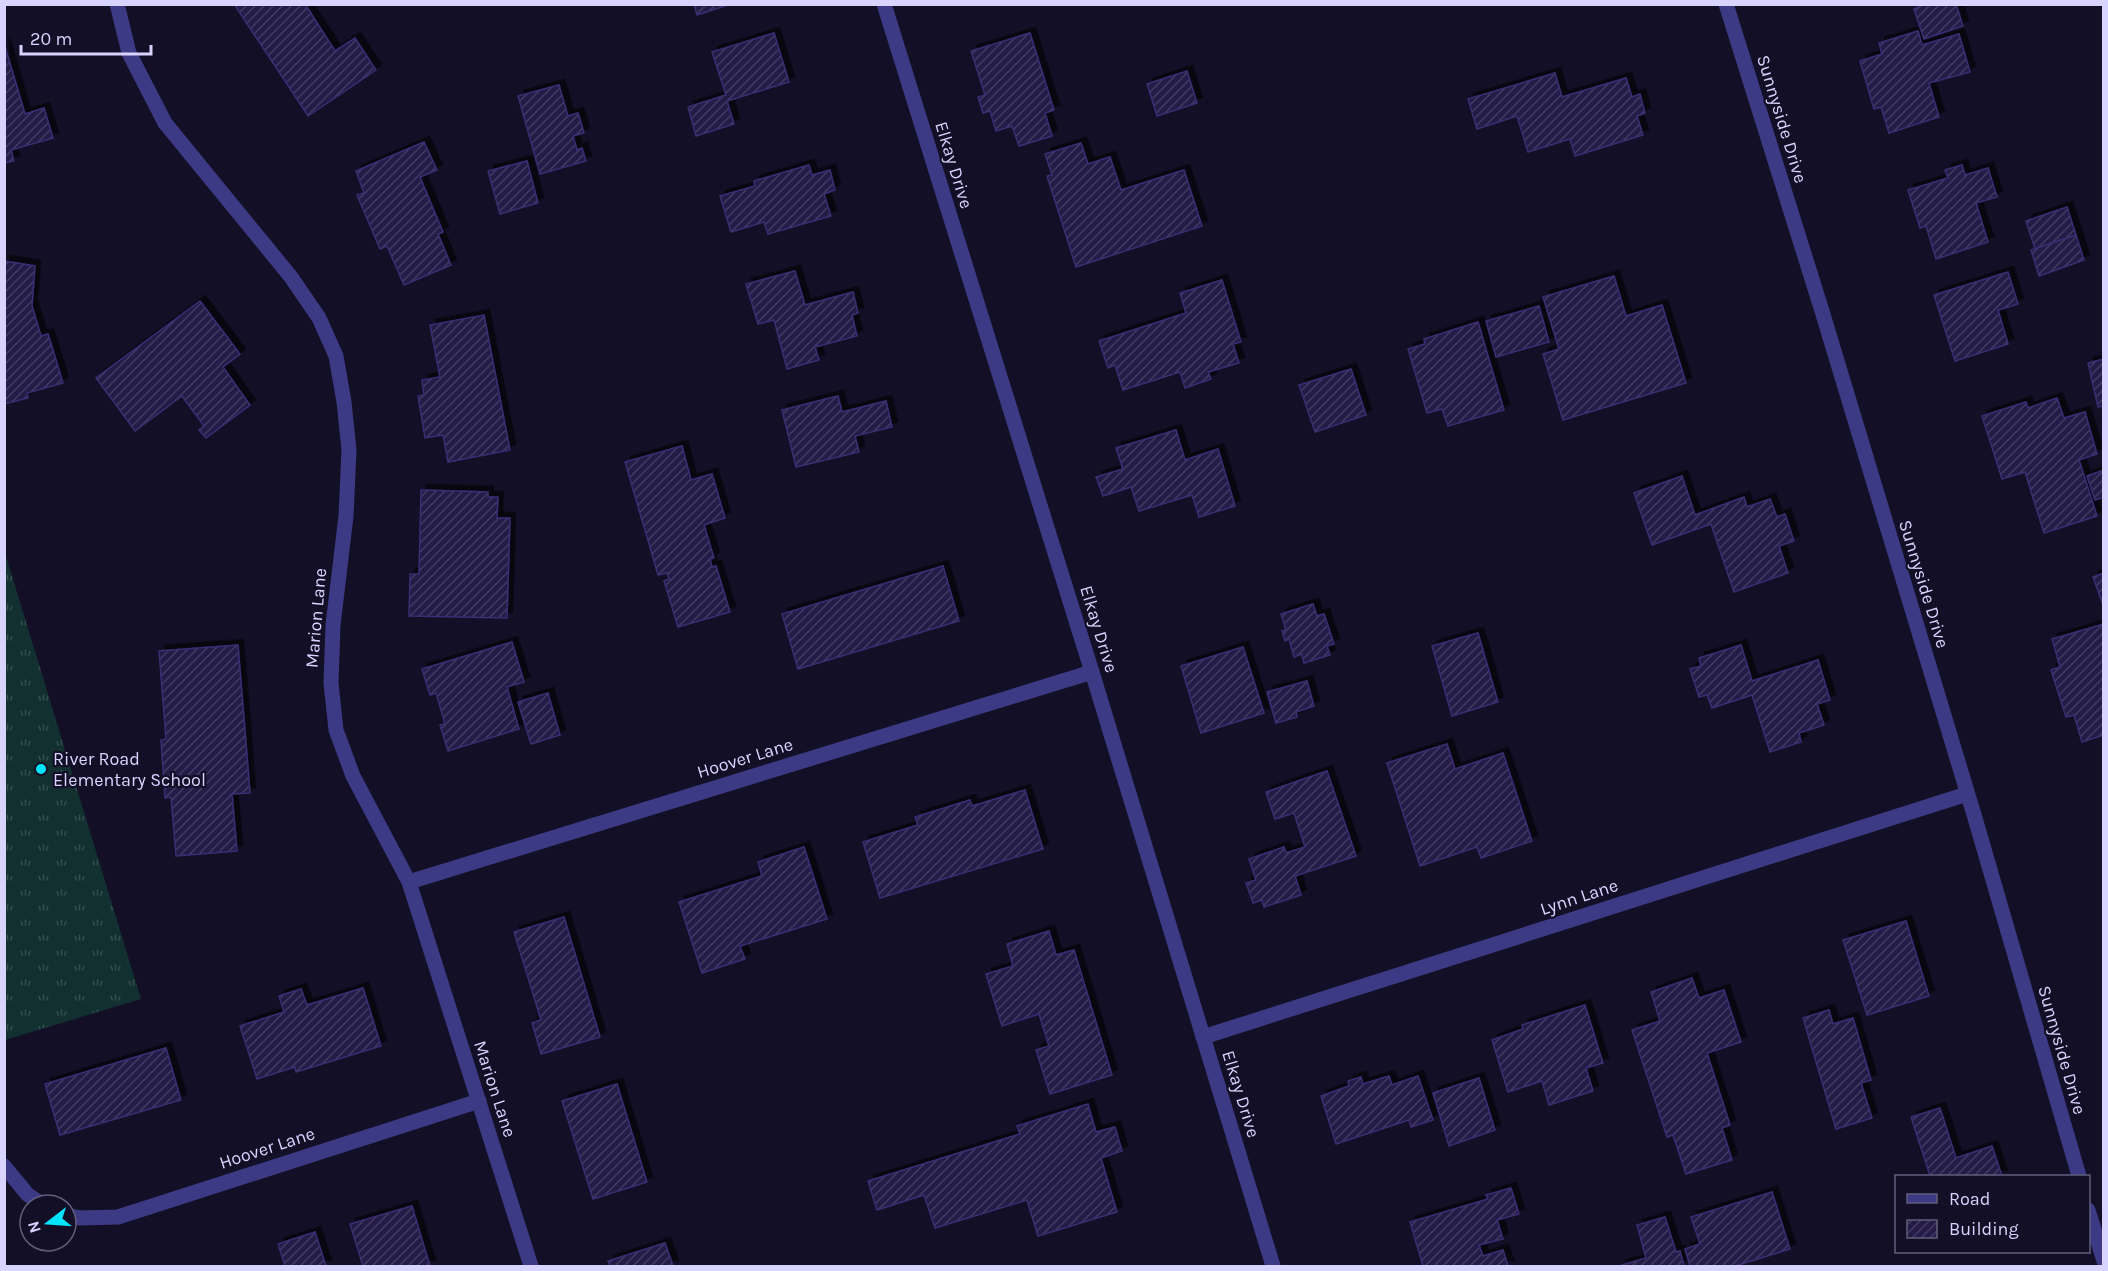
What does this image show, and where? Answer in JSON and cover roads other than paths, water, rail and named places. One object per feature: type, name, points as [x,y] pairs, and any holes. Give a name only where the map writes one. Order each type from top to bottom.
[{"type":"street","name":"Marion Lane","points":[[117,4],[129,53],[165,123],[291,277],[319,318],[336,356],[349,450],[346,516],[333,625],[331,682],[336,730],[353,776],[409,882],[531,1266]]},
{"type":"street","name":"Elkay Drive","points":[[884,4],[1274,1266]]},
{"type":"street","name":"Sunnyside Drive","points":[[1726,4],[1822,311],[2079,1175]]},
{"type":"street","name":"Hoover Lane","points":[[409,882],[1092,672]]},
{"type":"street","name":"Lynn Lane","points":[[1203,1037],[1967,794]]},
{"type":"street","name":"Hoover Lane","points":[[78,1218],[118,1217],[478,1101]]},
{"type":"street","points":[[4,1166],[26,1193]]},
{"type":"street","points":[[2090,1216],[2103,1261]]},
{"type":"place","name":"River Road Elementary School","points":[[41,769]]}]
